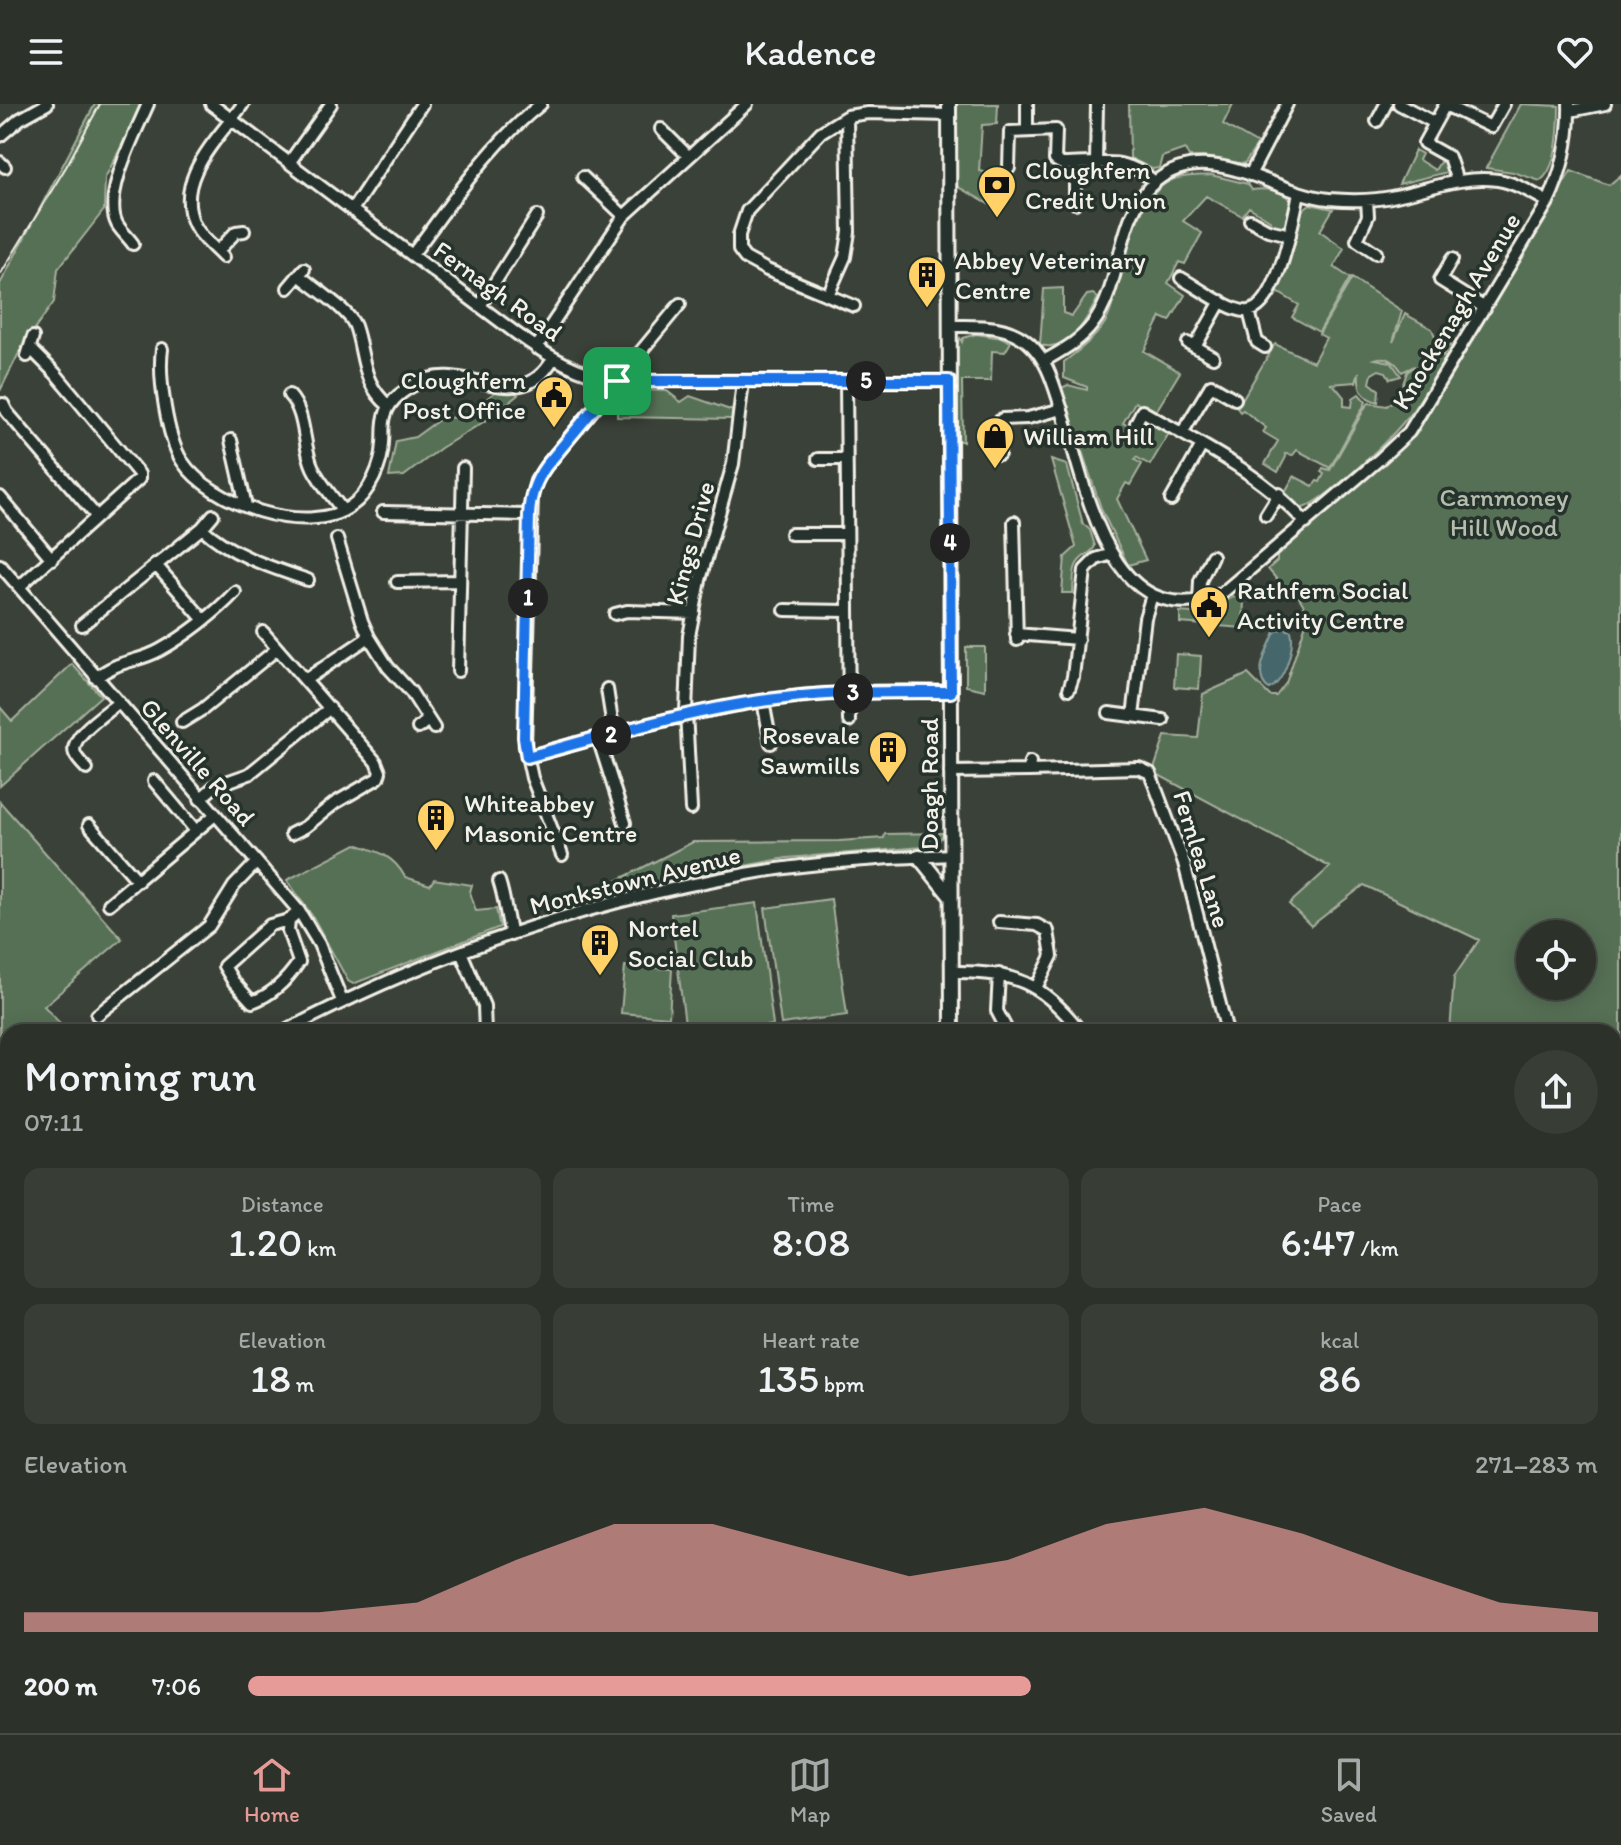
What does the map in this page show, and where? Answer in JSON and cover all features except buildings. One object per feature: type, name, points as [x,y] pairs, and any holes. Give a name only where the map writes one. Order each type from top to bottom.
[{"type":"main road","name":"Doagh Road","points":[[948,109],[952,1024]]},
{"type":"main road","points":[[919,857],[951,897]]},
{"type":"street","points":[[0,136],[20,119],[47,104]]},
{"type":"street","points":[[133,244],[117,223],[112,200],[148,104]]},
{"type":"street","name":"Fernagh Road","points":[[211,104],[536,348],[573,369],[617,381],[949,381]]},
{"type":"street","points":[[243,104],[203,155],[190,195],[190,211],[195,225],[221,254],[236,232],[244,231]]},
{"type":"street","points":[[289,163],[331,104]]},
{"type":"street","points":[[352,210],[422,104]]},
{"type":"street","points":[[412,255],[475,170],[512,127],[541,104]]},
{"type":"street","points":[[536,348],[624,216],[747,104]]},
{"type":"street","points":[[1027,104],[1027,130]]},
{"type":"street","points":[[1096,163],[1097,104]]},
{"type":"street","points":[[1250,175],[1287,104]]},
{"type":"street","points":[[1377,121],[1386,104]]},
{"type":"street","points":[[1399,104],[1435,123]]},
{"type":"street","points":[[1457,181],[1449,157],[1424,143],[1445,105],[1491,127],[1504,104]]},
{"type":"street","points":[[1570,108],[1605,104]]},
{"type":"street","name":"Knockenagh Avenue","points":[[1199,602],[1221,594],[1409,432],[1548,202],[1567,149],[1570,108]]},
{"type":"street","points":[[854,306],[745,258],[739,250],[739,235],[747,211],[821,132],[847,116],[948,109]]},
{"type":"street","points":[[828,295],[845,257],[849,232],[847,116]]},
{"type":"street","points":[[661,129],[688,156]]},
{"type":"street","points":[[1009,168],[1010,132],[1056,130],[1055,160],[1062,164],[1123,163],[1139,168],[1155,182]]},
{"type":"street","points":[[1075,164],[1075,203]]},
{"type":"street","points":[[1044,361],[1078,339],[1098,316],[1134,213],[1155,182],[1175,169],[1190,164],[1224,166],[1299,193],[1327,199],[1367,200],[1457,181],[1498,180],[1518,186],[1548,202]]},
{"type":"street","points":[[583,177],[624,216]]},
{"type":"street","points":[[1181,278],[1237,309],[1249,311],[1263,303],[1290,235],[1299,193]]},
{"type":"street","points":[[1367,200],[1368,216],[1357,240],[1376,253]]},
{"type":"street","points":[[480,306],[537,216]]},
{"type":"street","points":[[1250,220],[1268,230],[1290,235]]},
{"type":"street","points":[[1452,259],[1440,280],[1485,308]]},
{"type":"street","points":[[288,288],[301,272],[348,315],[354,326],[365,371],[389,406]]},
{"type":"street","points":[[1213,357],[1192,345],[1221,301]]},
{"type":"street","points":[[562,855],[527,757],[524,737],[532,496],[540,475],[680,304]]},
{"type":"street","points":[[1249,311],[1257,342],[1265,347]]},
{"type":"street","points":[[949,326],[991,326],[1007,331],[1030,344],[1044,361],[1062,409],[1088,498],[1112,554],[1133,583],[1169,601],[1199,602],[1200,581],[1212,556]]},
{"type":"street","points":[[19,587],[139,479],[139,474],[55,373],[29,352],[33,337]]},
{"type":"street","points":[[162,349],[160,362],[168,414],[173,444],[180,458],[198,480],[216,493],[273,515],[299,517],[329,517],[361,497],[374,478],[382,457],[385,415],[389,406],[404,391],[433,376],[452,375],[503,388],[518,388],[541,375],[553,359]]},
{"type":"street","points":[[846,381],[849,721]]},
{"type":"street","name":"Kings Drive","points":[[691,809],[686,678],[700,580],[733,464],[743,382]]},
{"type":"street","points":[[1182,433],[1211,385],[1235,399]]},
{"type":"street","points":[[289,395],[299,409],[313,470],[343,511]]},
{"type":"street","points":[[999,454],[999,422],[1002,419],[1028,418],[1062,409]]},
{"type":"street","points":[[1136,423],[1142,411],[1182,433],[1258,478],[1279,494],[1306,523]]},
{"type":"street","points":[[3,413],[97,517]]},
{"type":"street","points":[[231,440],[246,506]]},
{"type":"street","points":[[1171,500],[1202,445]]},
{"type":"street","points":[[818,459],[846,459]]},
{"type":"street","points":[[458,671],[463,468]]},
{"type":"street","points":[[1266,515],[1279,494]]},
{"type":"street","points":[[0,497],[52,559]]},
{"type":"street","points":[[383,512],[529,515]]},
{"type":"street","points":[[82,625],[202,528],[213,515]]},
{"type":"street","points":[[1014,522],[1016,637],[1059,635],[1078,639]]},
{"type":"street","points":[[202,528],[214,540],[308,580]]},
{"type":"street","points":[[791,534],[847,534]]},
{"type":"street","points":[[337,539],[369,637],[431,724],[418,728]]},
{"type":"street","points":[[1069,689],[1085,570],[1096,559],[1112,554]]},
{"type":"street","points":[[155,564],[203,619]]},
{"type":"street","points":[[333,567],[346,564]]},
{"type":"street","name":"Glenville Road","points":[[0,565],[299,911],[319,944],[342,1001]]},
{"type":"street","points":[[276,584],[282,570]]},
{"type":"street","points":[[397,582],[460,581]]},
{"type":"street","points":[[96,678],[126,660],[144,657],[161,649],[203,619],[231,596],[220,588]]},
{"type":"street","points":[[1133,716],[1145,618],[1152,595]]},
{"type":"street","points":[[785,610],[847,611]]},
{"type":"street","points":[[615,614],[627,611],[694,613]]},
{"type":"street","points":[[263,632],[376,762],[380,772],[378,778],[335,803],[309,832],[291,834]]},
{"type":"street","points":[[305,680],[369,637]]},
{"type":"street","points":[[182,722],[203,710],[277,649]]},
{"type":"street","points":[[607,689],[614,734]]},
{"type":"street","points":[[527,757],[763,701],[848,693],[951,692]]},
{"type":"street","points":[[763,701],[771,743]]},
{"type":"street","points":[[87,769],[75,754],[74,745],[78,736],[118,703]]},
{"type":"street","points":[[200,799],[215,786],[249,774],[330,708]]},
{"type":"street","points":[[1109,713],[1163,720]]},
{"type":"street","points":[[598,738],[625,823]]},
{"type":"street","name":"Fernlea Lane","points":[[950,772],[1029,766],[1139,768],[1150,773],[1184,863],[1225,1024]]},
{"type":"street","points":[[154,781],[196,831]]},
{"type":"street","points":[[109,904],[215,815]]},
{"type":"street","points":[[89,825],[138,881]]},
{"type":"street","name":"Monkstown Avenue","points":[[298,1024],[342,1001],[461,952],[603,906],[755,873],[823,864],[951,855]]},
{"type":"street","points":[[97,1015],[209,926],[234,886],[257,862]]},
{"type":"street","points":[[499,881],[511,935]]},
{"type":"street","points":[[289,920],[288,931],[299,962],[265,998],[252,1002],[224,966],[270,925],[289,920],[299,911]]},
{"type":"street","points":[[999,922],[1037,925],[1048,931],[1052,956],[1036,988]]},
{"type":"street","points":[[461,952],[484,1006],[485,1024]]},
{"type":"street","points":[[951,972],[999,974],[1036,988],[1061,1006],[1075,1024]]},
{"type":"street","points":[[999,974],[997,1011],[1004,1024]]},
{"type":"green space","points":[[95,104],[143,104],[105,178],[104,210],[58,269],[54,302],[22,347],[0,391],[0,284]]},
{"type":"green space","points":[[957,104],[998,104],[997,124],[982,125],[979,171],[994,174],[994,207],[956,186]]},
{"type":"green space","points":[[1129,104],[1233,104],[1223,124],[1258,144],[1244,164],[1189,157],[1185,149],[1162,157],[1159,168],[1152,169],[1130,158]]},
{"type":"green space","points":[[1521,104],[1559,106],[1554,157],[1551,167],[1540,181],[1513,172],[1486,168]]},
{"type":"green space","points":[[1415,150],[1422,154],[1419,160],[1435,170],[1440,162],[1448,162],[1451,171],[1399,184]]},
{"type":"green space","name":"Carnmoney Hill Wood","points":[[1571,171],[1609,185],[1621,175],[1621,1024],[1451,1024],[1454,977],[1479,940],[1364,885],[1311,926],[1289,904],[1330,867],[1153,772],[1165,736],[1198,738],[1203,694],[1248,674],[1270,696],[1276,696],[1286,683],[1309,614],[1297,594],[1284,588],[1268,569],[1277,561],[1277,556],[1287,543],[1417,433]]},
{"type":"green space","points":[[1211,175],[1248,184],[1252,190],[1283,194],[1291,201],[1287,223],[1280,229],[1273,227],[1271,221],[1249,207],[1242,216],[1206,196],[1183,221],[1202,233],[1185,264],[1179,262],[1168,283],[1185,295],[1170,321],[1161,317],[1144,351],[1180,372],[1155,413],[1135,402],[1123,423],[1145,435],[1153,423],[1169,433],[1150,465],[1136,457],[1135,460],[1142,464],[1130,485],[1126,483],[1117,499],[1146,560],[1128,565],[1102,511],[1061,388],[1068,385],[1087,390],[1087,387],[1064,378],[1064,362],[1094,336],[1108,317],[1130,240],[1147,203],[1159,189],[1174,179]]},
{"type":"green space","points":[[1310,204],[1333,209],[1320,231],[1344,248],[1334,267],[1350,278],[1319,332],[1292,317],[1299,305],[1276,291],[1294,247],[1302,210]]},
{"type":"green space","points":[[1352,278],[1402,311],[1393,342],[1405,314],[1432,329],[1443,348],[1453,345],[1449,352],[1439,356],[1447,356],[1397,429],[1338,485],[1299,509],[1285,492],[1294,476],[1313,486],[1320,482],[1323,468],[1330,470],[1366,406],[1369,403],[1387,406],[1399,396],[1407,372],[1415,366],[1402,372],[1391,360],[1375,359],[1391,362],[1401,376],[1390,379],[1386,372],[1379,370],[1372,374],[1370,383],[1379,390],[1378,402],[1362,391],[1359,372],[1356,382],[1330,384],[1344,397],[1344,406],[1352,407],[1353,398],[1359,394],[1366,402],[1330,468],[1297,450],[1293,455],[1285,454],[1278,472],[1265,464],[1278,441],[1263,432],[1266,428],[1237,408],[1275,344],[1313,362],[1326,338],[1319,334]]},
{"type":"green space","points":[[1063,288],[1063,313],[1072,316],[1087,295],[1093,294],[1098,298],[1083,324],[1069,339],[1051,346],[1040,345],[1044,289]]},
{"type":"green space","points":[[976,334],[1011,342],[1005,352],[992,351],[991,381],[962,381],[963,442],[956,439],[956,344],[960,338],[962,342],[963,338]]},
{"type":"green space","points":[[500,388],[512,389],[518,395],[404,476],[389,477],[396,441],[415,437],[440,419],[465,416]]},
{"type":"green space","points":[[622,389],[667,391],[681,402],[690,396],[733,411],[732,419],[617,417],[617,408],[604,407]]},
{"type":"green space","points":[[1051,460],[1067,465],[1083,524],[1090,530],[1095,546],[1076,567],[1073,593],[1062,593],[1065,557],[1076,547]]},
{"type":"green space","points":[[1233,597],[1244,598],[1243,628],[1180,623],[1180,612],[1204,614]]},
{"type":"green space","points":[[966,647],[985,647],[985,690],[966,686]]},
{"type":"green space","points":[[1176,654],[1201,656],[1199,689],[1174,687]]},
{"type":"green space","points":[[72,664],[101,696],[0,786],[0,707],[12,721]]},
{"type":"green space","points":[[0,802],[122,939],[44,1006],[61,1024],[0,1024]]},
{"type":"green space","points":[[944,833],[936,846],[787,858],[675,879],[563,908],[693,842],[839,841],[884,838],[885,834]]},
{"type":"green space","points":[[356,844],[390,859],[405,877],[430,885],[434,879],[472,885],[470,892],[476,911],[496,909],[500,927],[353,984],[348,981],[313,917],[287,880]]},
{"type":"green space","points":[[831,899],[847,1015],[781,1024],[765,908]]},
{"type":"green space","points":[[757,903],[773,1024],[685,1024],[671,914]]},
{"type":"green space","points":[[625,966],[672,969],[669,1017],[621,1013]]},
{"type":"water","points":[[1283,628],[1291,631],[1290,654],[1280,679],[1269,689],[1261,677],[1261,670],[1275,632]]},
{"type":"railway","points":[[0,275],[66,167],[100,104]]},
{"type":"place","name":"Cloughfern Credit Union","points":[[997,219]]},
{"type":"place","name":"Abbey Veterinary Centre","points":[[927,309]]},
{"type":"place","name":"Cloughfern Post Office","points":[[554,429]]},
{"type":"place","name":"William Hill","points":[[995,470]]},
{"type":"place","name":"Rathfern Social Activity Centre","points":[[1209,639]]},
{"type":"place","name":"Rosevale Sawmills","points":[[888,784]]},
{"type":"place","name":"Whiteabbey Masonic Centre","points":[[436,852]]},
{"type":"place","name":"Nortel Social Club","points":[[600,977]]},
{"type":"route","points":[[617,381],[949,381],[951,692],[821,694],[781,698],[707,712],[527,757],[524,737],[532,496],[536,481],[546,466],[617,381]]}]
